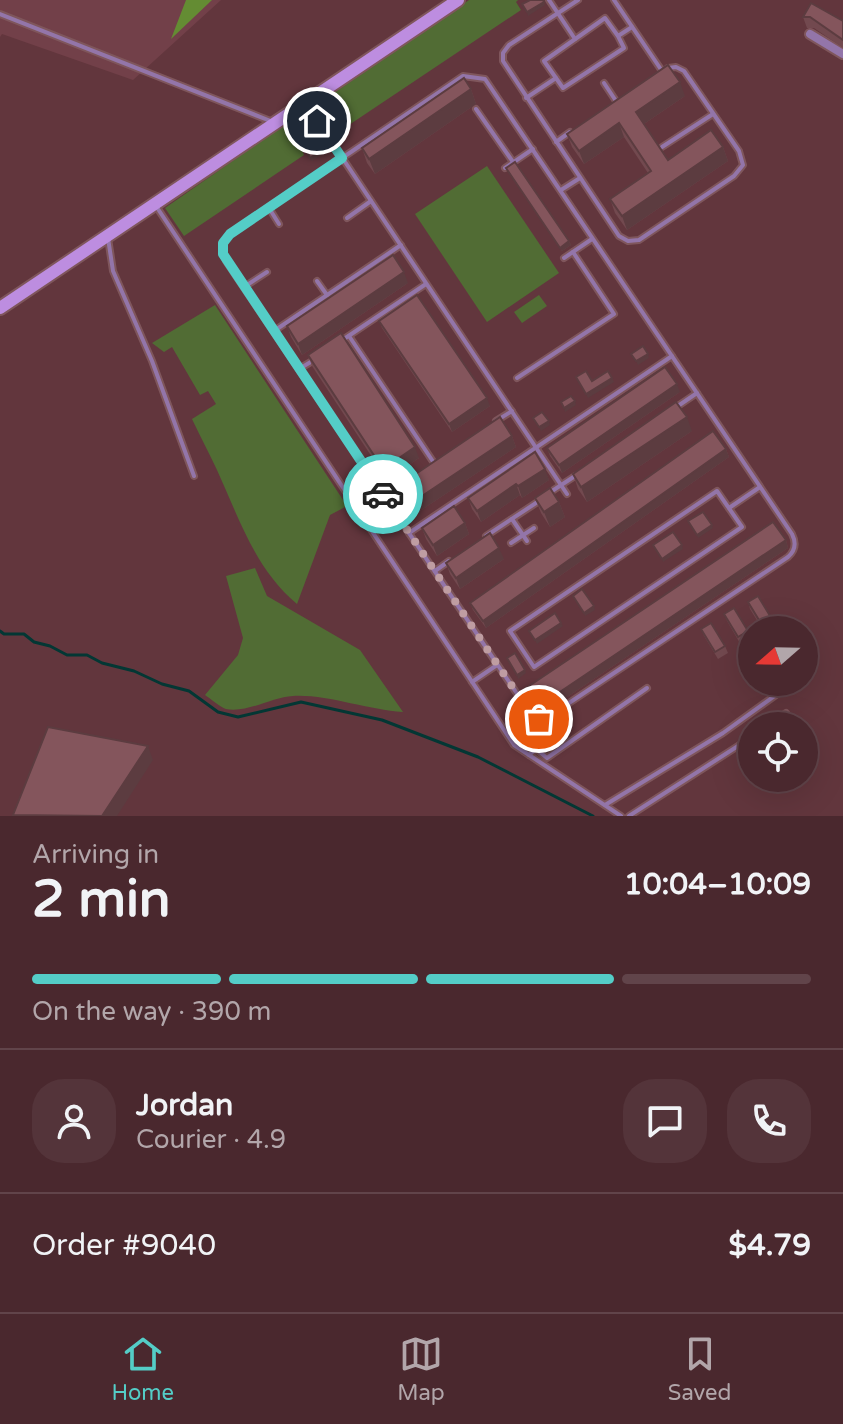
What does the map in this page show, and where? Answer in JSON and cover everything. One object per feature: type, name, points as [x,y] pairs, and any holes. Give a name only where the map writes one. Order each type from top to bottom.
[{"type":"main road","points":[[0,308],[458,0]]},
{"type":"street","points":[[810,34],[843,54]]},
{"type":"lane","points":[[549,0],[575,39]]},
{"type":"lane","points":[[578,0],[509,45],[503,53],[504,64],[621,238],[628,241],[639,240],[742,168],[741,154],[684,71],[676,67],[650,78]]},
{"type":"lane","points":[[614,0],[662,71]]},
{"type":"lane","points":[[0,14],[277,123]]},
{"type":"lane","points":[[605,18],[624,48],[563,88],[544,61],[575,39],[605,18]]},
{"type":"lane","points":[[618,36],[632,27]]},
{"type":"lane","points":[[463,76],[485,79],[533,149],[794,537],[794,549],[788,557],[549,717],[539,719],[530,713],[244,287],[225,257],[223,243],[230,234],[463,76]]},
{"type":"lane","points":[[526,98],[556,78]]},
{"type":"lane","points":[[604,83],[616,101],[627,94]]},
{"type":"lane","points":[[305,103],[567,494]]},
{"type":"lane","points":[[476,109],[513,162]]},
{"type":"lane","points":[[662,147],[713,114]]},
{"type":"lane","points":[[556,142],[580,125]]},
{"type":"lane","points":[[505,168],[533,149]]},
{"type":"lane","points":[[561,190],[580,178]]},
{"type":"lane","points":[[347,218],[371,201]]},
{"type":"lane","points":[[154,204],[514,745],[621,816]]},
{"type":"lane","points":[[269,208],[279,224]]},
{"type":"lane","points":[[108,236],[113,271],[152,361],[194,476]]},
{"type":"lane","points":[[564,258],[593,238]]},
{"type":"lane","points":[[274,331],[401,245]]},
{"type":"lane","points":[[517,378],[614,314],[573,252]]},
{"type":"lane","points":[[244,287],[267,272]]},
{"type":"lane","points":[[317,281],[327,295]]},
{"type":"lane","points":[[337,345],[426,284]]},
{"type":"lane","points":[[349,336],[434,463],[422,471]]},
{"type":"lane","points":[[299,369],[324,353]]},
{"type":"lane","points":[[409,533],[672,356]]},
{"type":"lane","points":[[673,410],[697,393]]},
{"type":"lane","points":[[486,428],[512,411]]},
{"type":"lane","points":[[486,536],[586,469]]},
{"type":"lane","points":[[385,496],[409,479]]},
{"type":"lane","points":[[729,508],[760,487]]},
{"type":"lane","points":[[717,491],[729,508],[742,527],[534,667],[510,631],[717,491]]},
{"type":"lane","points":[[512,519],[525,538]]},
{"type":"lane","points":[[511,543],[525,538],[534,528]]},
{"type":"lane","points":[[435,571],[461,553]]},
{"type":"lane","points":[[472,682],[498,664]]},
{"type":"lane","points":[[529,755],[536,749],[547,758],[647,688]]},
{"type":"lane","points":[[605,805],[723,733],[775,696]]},
{"type":"lane","points":[[629,816],[738,746]]},
{"type":"shaded area","points":[[0,0],[221,0],[133,80],[2,34],[0,37]]},
{"type":"green space","points":[[186,0],[212,0],[171,39]]},
{"type":"green space","points":[[469,0],[518,0],[516,2],[521,10],[334,135],[315,106]]},
{"type":"green space","points":[[301,113],[319,133],[300,146],[304,155],[184,236],[165,208]]},
{"type":"green space","points":[[487,166],[559,273],[487,322],[415,214]]},
{"type":"green space","points":[[539,295],[547,306],[522,323],[514,312]]},
{"type":"green space","points":[[215,305],[347,506],[330,515],[297,604],[282,590],[259,559],[192,419],[216,404],[208,391],[200,395],[172,347],[164,352],[152,343]]},
{"type":"green space","points":[[255,568],[267,596],[360,650],[403,712],[306,696],[285,697],[234,710],[218,705],[205,695],[238,655],[243,638],[226,576]]},
{"type":"building","points":[[530,0],[544,2],[527,12],[522,4]]},
{"type":"building","points":[[811,3],[843,21],[843,40],[810,17],[803,17]]},
{"type":"building","points":[[668,65],[680,82],[636,112],[668,160],[711,130],[723,147],[622,216],[610,199],[651,171],[619,123],[579,151],[567,134]]},
{"type":"building","points":[[464,78],[471,89],[369,159],[362,148]]},
{"type":"building","points":[[322,139],[327,147],[310,158],[306,150]]},
{"type":"building","points":[[515,162],[569,241],[560,248],[506,168]]},
{"type":"building","points":[[393,255],[404,272],[298,344],[287,326]]},
{"type":"building","points":[[417,295],[487,398],[449,424],[379,321]]},
{"type":"building","points":[[341,333],[415,447],[383,469],[308,355]]},
{"type":"building","points":[[643,346],[648,354],[636,361],[631,354]]},
{"type":"building","points":[[665,367],[677,384],[559,465],[547,448]]},
{"type":"building","points":[[586,371],[592,381],[608,371],[612,378],[586,394],[576,377]]},
{"type":"building","points":[[571,396],[575,401],[564,408],[561,402]]},
{"type":"building","points":[[676,402],[687,417],[581,487],[573,474]]},
{"type":"building","points":[[542,412],[549,421],[539,427],[533,418]]},
{"type":"building","points":[[500,417],[512,436],[407,506],[395,488]]},
{"type":"building","points":[[713,431],[726,449],[483,621],[470,603]]},
{"type":"building","points":[[535,452],[545,469],[518,486],[516,484],[477,511],[468,498]]},
{"type":"building","points":[[550,488],[559,502],[544,512],[535,498]]},
{"type":"building","points":[[454,506],[465,523],[433,545],[422,528]]},
{"type":"building","points":[[703,512],[712,525],[697,535],[688,521]]},
{"type":"building","points":[[773,522],[786,540],[539,706],[526,688]]},
{"type":"building","points":[[673,532],[682,545],[662,559],[653,545]]},
{"type":"building","points":[[490,533],[499,548],[456,578],[446,563]]},
{"type":"building","points":[[582,589],[594,606],[584,613],[573,596]]},
{"type":"building","points":[[758,596],[770,616],[757,616],[748,602]]},
{"type":"building","points":[[734,608],[739,616],[738,637],[724,614]]},
{"type":"building","points":[[555,613],[561,623],[535,640],[529,631]]},
{"type":"building","points":[[711,623],[725,646],[715,652],[701,629]]},
{"type":"building","points":[[515,653],[525,670],[517,675],[507,658]]},
{"type":"building","points":[[48,727],[148,746],[102,816],[13,815]]},
{"type":"waterway","points":[[0,631],[4,634],[24,634],[34,642],[67,655],[87,655],[102,663],[134,671],[162,684],[189,691],[218,712],[238,717],[301,702],[382,720],[478,757],[593,816]]},
{"type":"way so far","points":[[383,494],[530,713],[539,719]]},
{"type":"route","points":[[317,121],[342,158],[230,234],[223,243],[223,254],[383,494]]}]
